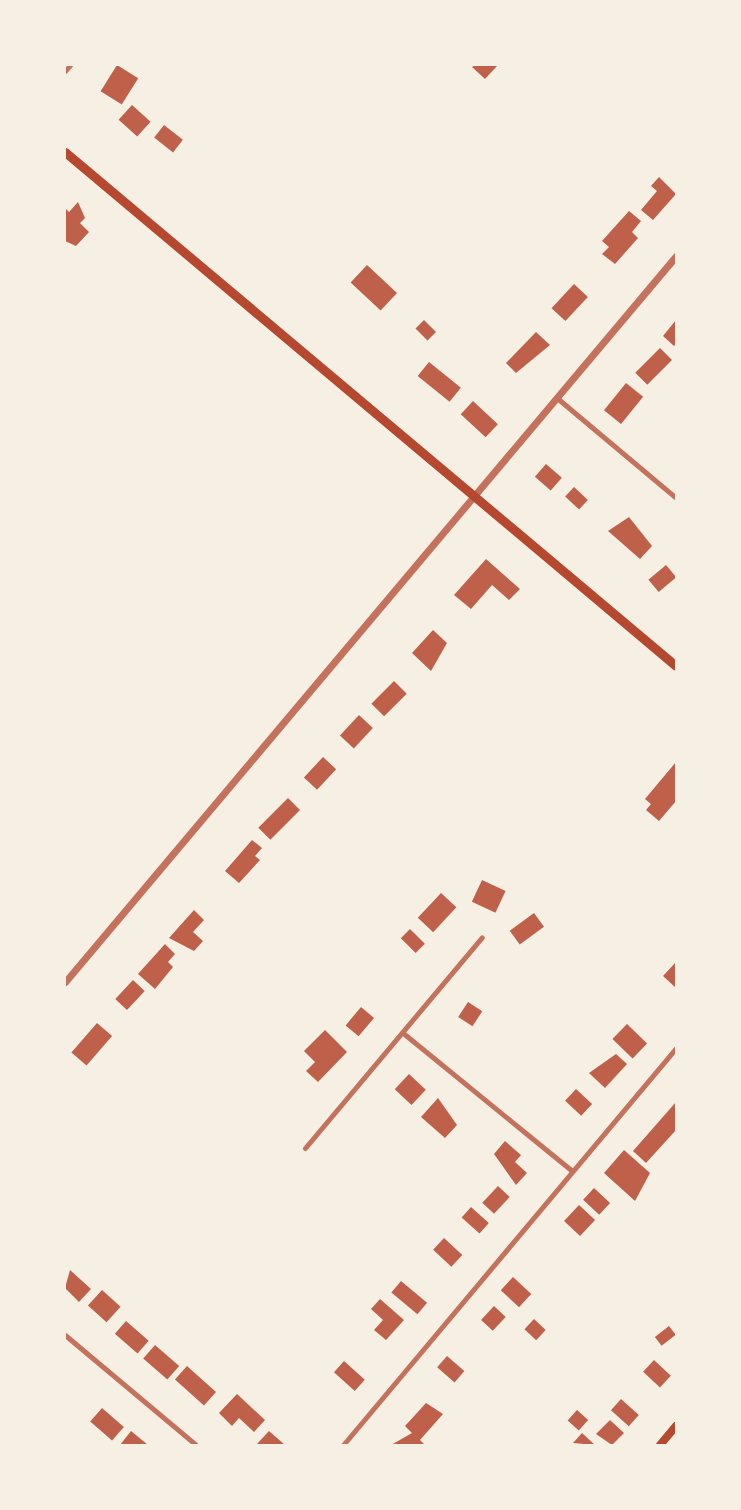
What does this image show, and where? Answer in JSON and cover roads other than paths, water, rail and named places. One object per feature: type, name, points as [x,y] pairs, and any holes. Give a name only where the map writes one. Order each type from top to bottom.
[{"type":"main road","points":[[65,152],[676,666]]},
{"type":"main road","points":[[660,1445],[676,1426]]},
{"type":"street","points":[[65,71],[70,65]]},
{"type":"street","points":[[65,982],[676,256]]},
{"type":"street","points":[[557,398],[676,498]]},
{"type":"street","points":[[305,1148],[482,937]]},
{"type":"street","points":[[403,1033],[572,1171]]},
{"type":"street","points":[[343,1445],[676,1048]]},
{"type":"street","points":[[65,1335],[196,1445]]}]
